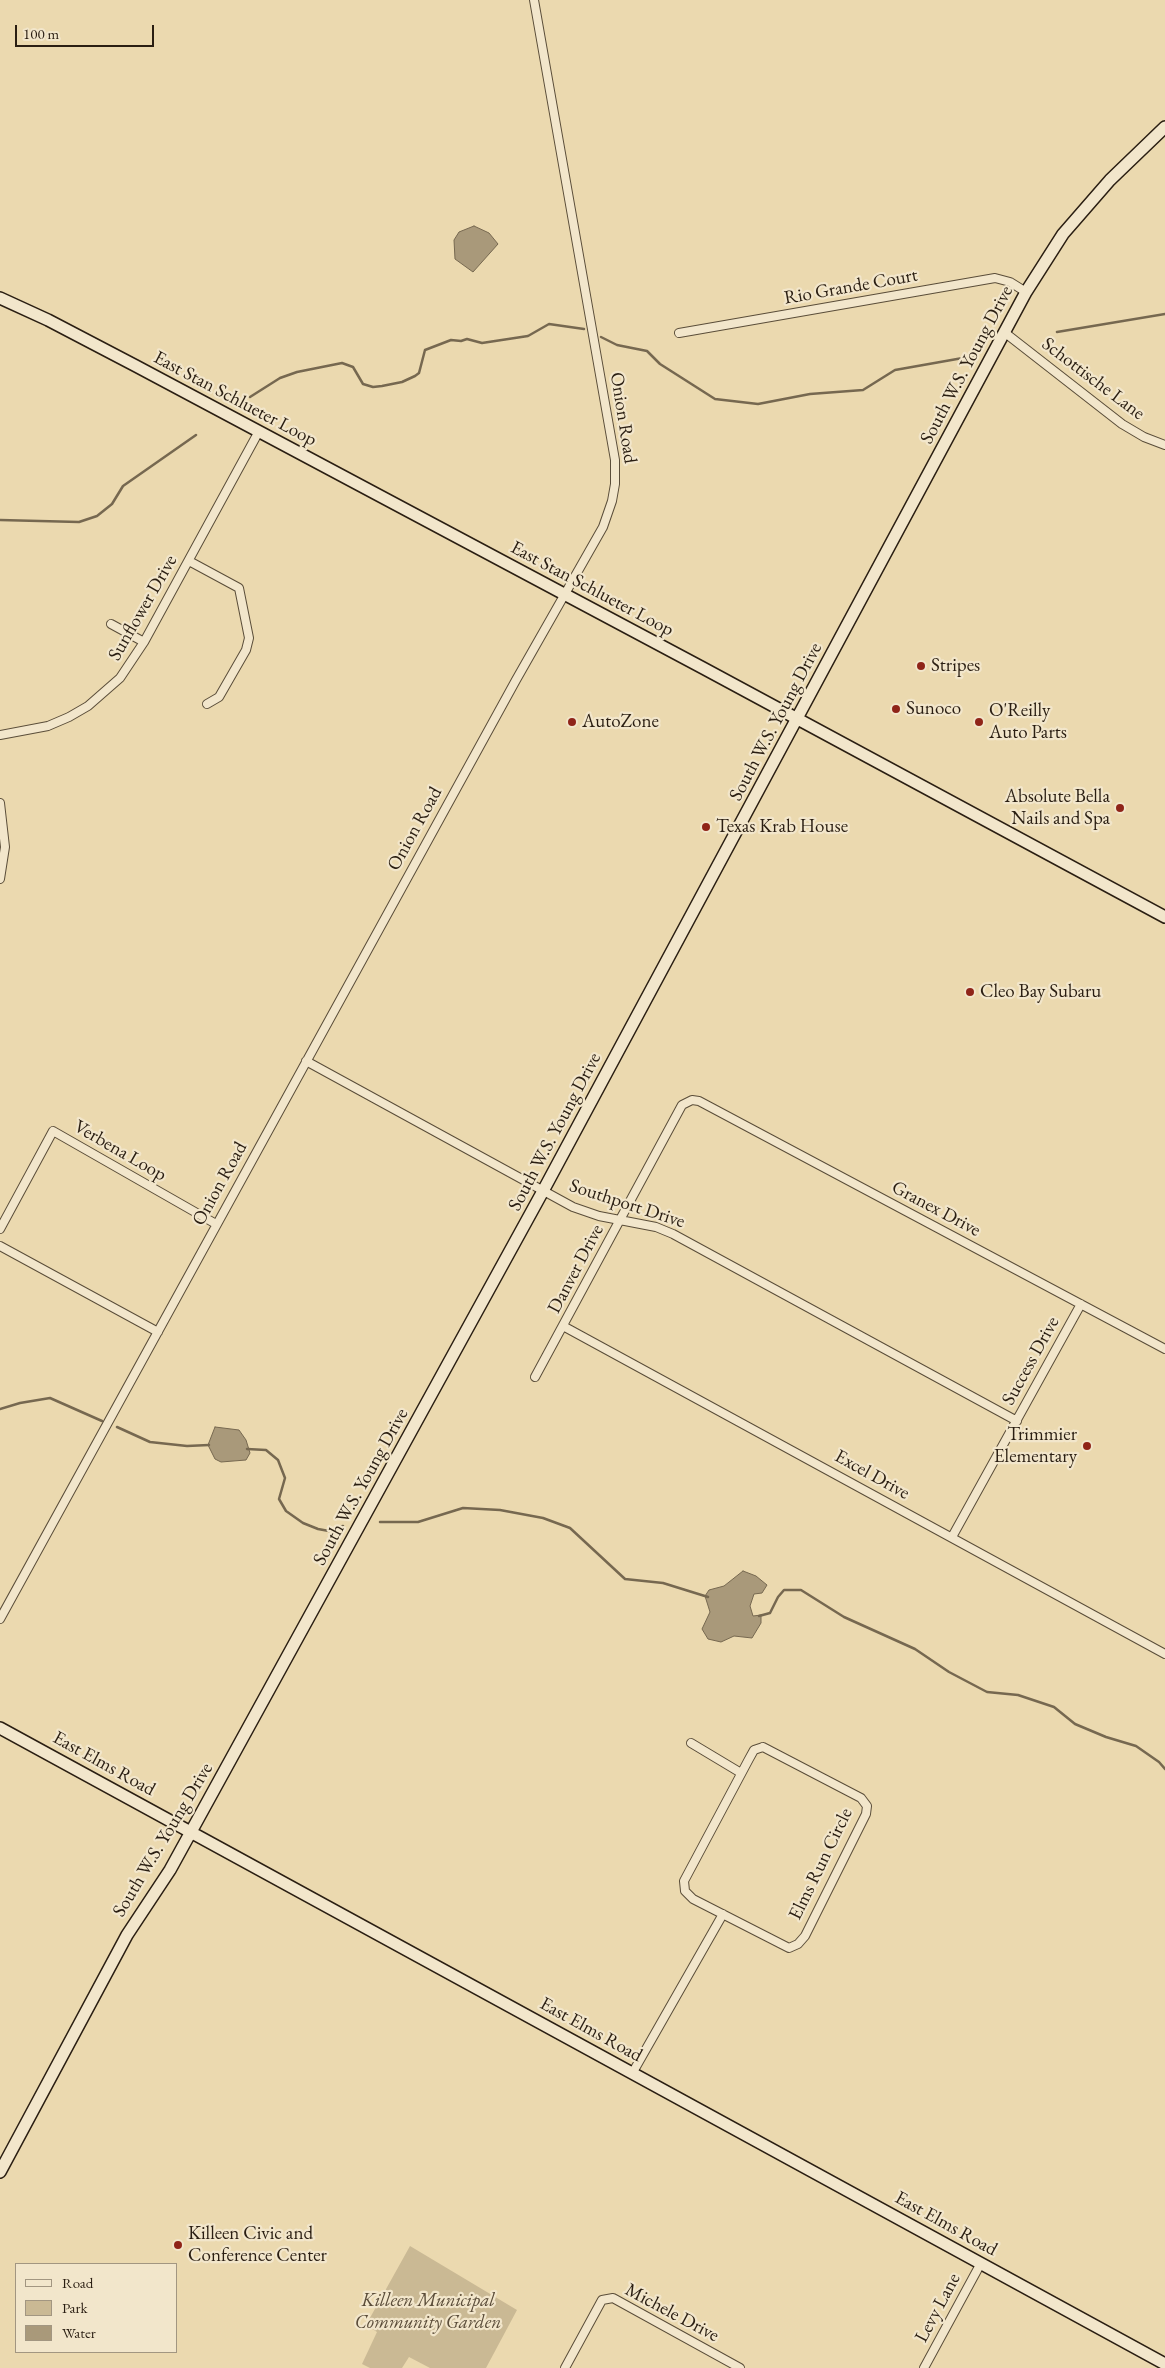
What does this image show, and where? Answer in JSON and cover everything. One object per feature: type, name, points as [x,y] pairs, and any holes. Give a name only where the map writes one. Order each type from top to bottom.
[{"type":"main road","name":"South W.S. Young Drive","points":[[0,2172],[127,1935],[170,1870],[543,1191],[1026,292],[1063,234],[1110,180],[1165,127]]},
{"type":"main road","name":"East Stan Schlueter Loop","points":[[0,298],[64,328],[798,719],[1165,918]]},
{"type":"main road","name":"East Elms Road","points":[[0,1728],[1165,2364]]},
{"type":"street","name":"Onion Road","points":[[0,1619],[306,1061],[603,527],[612,501],[615,484],[615,460],[534,0]]},
{"type":"street","name":"Rio Grande Court","points":[[678,333],[995,278],[1010,282],[1026,292]]},
{"type":"street","name":"Schottische Lane","points":[[1004,332],[1122,424],[1144,437],[1165,445]]},
{"type":"street","name":"Sunflower Drive","points":[[0,735],[48,726],[69,718],[88,706],[120,678],[144,642],[190,561],[258,433]]},
{"type":"street","points":[[190,561],[239,588],[249,638],[246,650],[219,697],[207,704]]},
{"type":"street","points":[[111,624],[144,642]]},
{"type":"street","points":[[0,804],[5,847],[0,879]]},
{"type":"street","name":"Southport Drive","points":[[306,1061],[543,1191],[584,1211],[673,1234],[1017,1421]]},
{"type":"street","name":"Danver Drive","points":[[535,1377],[682,1105],[692,1100]]},
{"type":"street","name":"Granex Drive","points":[[692,1100],[698,1101],[1165,1349]]},
{"type":"street","name":"Verbena Loop","points":[[0,1229],[53,1131],[216,1224]]},
{"type":"street","points":[[0,1246],[158,1332]]},
{"type":"street","name":"Success Drive","points":[[952,1537],[1081,1304]]},
{"type":"street","name":"Excel Drive","points":[[563,1326],[1165,1654]]},
{"type":"street","points":[[691,1743],[741,1773]]},
{"type":"street","name":"Elms Run Circle","points":[[763,1747],[861,1798],[867,1806],[866,1814],[804,1936],[798,1944],[789,1948],[774,1942],[723,1914],[693,1899],[685,1892],[684,1880],[754,1750],[763,1747]]},
{"type":"street","points":[[632,2072],[723,1914]]},
{"type":"street","name":"Levy Lane","points":[[924,2368],[981,2263]]},
{"type":"street","name":"Michele Drive","points":[[565,2368],[602,2300],[613,2298],[740,2368]]},
{"type":"green space","name":"Killeen Municipal Community Garden","points":[[410,2246],[517,2310],[486,2368],[430,2368],[409,2357],[402,2368],[370,2368],[362,2364],[377,2332],[366,2325]]},
{"type":"water","points":[[474,226],[489,233],[498,244],[473,272],[455,259],[454,240],[459,232]]},
{"type":"water","points":[[215,1427],[239,1430],[246,1440],[250,1453],[246,1460],[221,1462],[215,1459],[208,1445]]},
{"type":"water","points":[[743,1571],[756,1576],[767,1585],[762,1593],[754,1594],[750,1606],[753,1616],[761,1615],[761,1623],[752,1638],[734,1636],[721,1642],[708,1639],[702,1629],[710,1612],[705,1596],[709,1590],[724,1586]]},
{"type":"waterway","points":[[1057,332],[1165,314]]},
{"type":"waterway","points":[[250,397],[280,378],[297,372],[342,363],[353,367],[363,384],[373,387],[402,382],[419,373],[425,350],[451,340],[461,341],[467,339],[482,343],[528,336],[549,324],[584,329]]},
{"type":"waterway","points":[[601,337],[617,345],[647,351],[660,364],[715,399],[758,404],[810,394],[863,390],[895,370],[974,356]]},
{"type":"waterway","points":[[0,520],[79,522],[97,516],[112,504],[123,486],[196,435]]},
{"type":"waterway","points":[[0,1409],[20,1403],[50,1398],[102,1421]]},
{"type":"waterway","points":[[117,1427],[150,1442],[187,1446],[209,1445]]},
{"type":"waterway","points":[[247,1449],[266,1450],[278,1460],[285,1478],[279,1499],[286,1511],[303,1523],[318,1529],[329,1531],[343,1526]]},
{"type":"waterway","points":[[380,1522],[418,1522],[463,1508],[500,1510],[543,1518],[570,1528],[625,1579],[663,1583],[708,1597]]},
{"type":"waterway","points":[[759,1616],[770,1613],[784,1590],[801,1590],[844,1617],[915,1649],[949,1672],[987,1692],[1018,1695],[1054,1707],[1075,1724],[1106,1737],[1136,1746],[1159,1762],[1165,1769]]},
{"type":"place","name":"Stripes","points":[[921,666]]},
{"type":"place","name":"Sunoco","points":[[896,709]]},
{"type":"place","name":"AutoZone","points":[[572,722]]},
{"type":"place","name":"O'Reilly Auto Parts","points":[[979,722]]},
{"type":"place","name":"Absolute Bella Nails and Spa","points":[[1120,808]]},
{"type":"place","name":"Texas Krab House","points":[[706,827]]},
{"type":"place","name":"Cleo Bay Subaru","points":[[970,992]]},
{"type":"place","name":"Trimmier Elementary","points":[[1087,1446]]},
{"type":"place","name":"Killeen Civic and Conference Center","points":[[178,2245]]}]
